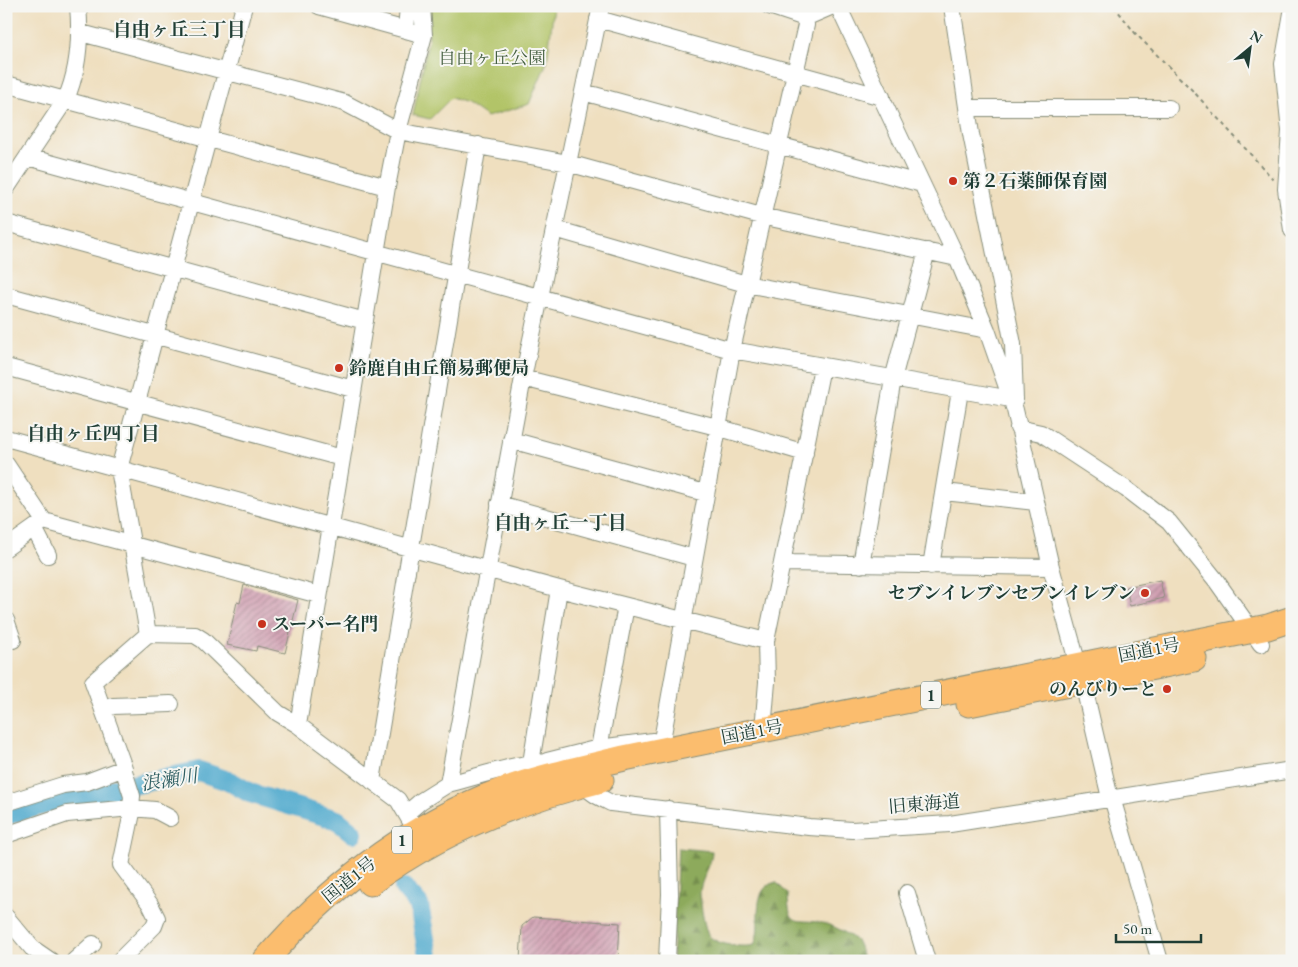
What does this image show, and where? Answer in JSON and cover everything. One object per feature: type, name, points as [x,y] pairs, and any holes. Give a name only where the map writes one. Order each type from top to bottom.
[{"type":"highway","name":"国道1号","points":[[1256,637],[1292,619]]},
{"type":"highway","name":"国道1号","points":[[576,778],[735,735],[1080,673],[1256,637],[1292,638]]},
{"type":"highway","name":"国道1号","points":[[265,961],[316,907],[351,876],[415,831],[487,797],[576,778],[949,708],[1080,673]]},
{"type":"highway","name":"国道1号","points":[[286,961],[325,919],[360,890],[415,831]]},
{"type":"street","points":[[6,189],[66,100],[76,68],[81,33],[78,6]]},
{"type":"street","points":[[148,634],[119,469],[244,6]]},
{"type":"street","points":[[319,6],[424,35]]},
{"type":"street","points":[[406,30],[408,6]]},
{"type":"street","points":[[298,725],[387,187],[398,131],[424,35],[422,6]]},
{"type":"street","points":[[769,6],[805,18],[833,6]]},
{"type":"street","points":[[838,6],[957,258],[987,330],[1013,404],[1051,568],[1080,673],[1111,798],[1160,961]]},
{"type":"street","points":[[952,6],[968,108],[1012,344],[1013,404]]},
{"type":"street","points":[[448,784],[523,378],[600,13],[795,73],[882,97]]},
{"type":"street","points":[[1292,13],[1284,64],[1290,131],[1286,189],[1292,230]]},
{"type":"street","points":[[662,740],[732,350],[806,25],[805,18]]},
{"type":"street","points":[[81,33],[345,103],[398,131],[568,163],[761,216],[957,258]]},
{"type":"street","points":[[6,84],[387,187]]},
{"type":"street","points":[[583,92],[922,184]]},
{"type":"street","points":[[968,108],[1169,108]]},
{"type":"street","points":[[372,781],[478,145]]},
{"type":"street","points":[[28,157],[732,350],[960,391],[1013,404]]},
{"type":"street","points":[[6,223],[365,321]]},
{"type":"street","points":[[555,229],[746,284],[987,330]]},
{"type":"street","points":[[861,565],[893,379],[927,252]]},
{"type":"street","points":[[6,295],[353,389]]},
{"type":"street","points":[[6,367],[342,458]]},
{"type":"street","points":[[763,730],[767,682],[766,641],[784,564],[822,367]]},
{"type":"street","points":[[523,378],[717,427],[805,453]]},
{"type":"street","points":[[931,566],[960,391]]},
{"type":"street","points":[[1018,428],[1041,433],[1126,490],[1168,522],[1215,579],[1256,637]]},
{"type":"street","points":[[511,440],[706,493]]},
{"type":"street","points":[[7,443],[119,469],[559,589],[766,641]]},
{"type":"street","points":[[6,464],[39,524],[48,555]]},
{"type":"street","points":[[944,492],[1036,502]]},
{"type":"street","points":[[499,504],[694,558]]},
{"type":"street","points":[[6,548],[39,524],[131,543],[319,595]]},
{"type":"street","points":[[784,564],[1051,568]]},
{"type":"street","points":[[538,762],[559,589]]},
{"type":"street","points":[[600,748],[626,606]]},
{"type":"street","points":[[6,620],[13,640]]},
{"type":"street","points":[[119,961],[154,926],[157,918],[150,904],[121,865],[132,804],[124,770],[93,682],[148,634],[194,636],[203,640],[278,713],[298,725],[398,800],[415,831]]},
{"type":"street","points":[[103,710],[113,706],[172,704]]},
{"type":"street","points":[[415,831],[421,801],[448,784],[600,748],[662,740],[735,735]]},
{"type":"street","name":"旧東海道","points":[[538,762],[555,762],[596,795],[611,803],[810,827],[852,830],[950,824],[1292,770]]},
{"type":"street","points":[[6,803],[63,785],[86,782],[124,770]]},
{"type":"street","points":[[6,835],[67,814],[132,804],[156,810],[170,818]]},
{"type":"street","points":[[667,961],[670,894],[668,809]]},
{"type":"street","points":[[907,893],[927,961]]},
{"type":"street","points":[[6,917],[32,948],[52,961]]},
{"type":"street","points":[[74,961],[93,944]]},
{"type":"path","points":[[1114,6],[1135,32],[1193,91],[1281,188],[1286,189]]},
{"type":"green space","name":"自由ヶ丘公園","points":[[426,6],[554,6],[547,62],[529,104],[487,117],[467,103],[451,98],[430,119],[413,115],[429,37]]},
{"type":"green space","points":[[678,848],[712,851],[700,892],[702,914],[711,938],[736,946],[754,945],[758,929],[759,900],[767,886],[776,882],[788,894],[790,914],[793,918],[826,924],[848,934],[857,942],[864,961],[672,961]]},
{"type":"building","name":"セブンイレブンセブンイレブン","points":[[1160,580],[1164,598],[1130,606],[1126,587]]},
{"type":"building","name":"スーパー名門","points":[[244,585],[298,600],[285,653],[257,646],[256,651],[227,645],[237,602],[240,603]]},
{"type":"building","points":[[533,917],[620,923],[618,961],[520,961],[522,926]]},
{"type":"waterway","name":"浪瀬川","points":[[6,815],[60,800],[199,771],[231,782],[250,793],[337,820],[353,833]]},
{"type":"waterway","name":"浪瀬川","points":[[404,888],[419,905],[429,961]]},
{"type":"place","name":"第２石薬師保育園","points":[[953,181]]},
{"type":"place","name":"鈴鹿自由丘簡易郵便局","points":[[339,368]]},
{"type":"place","name":"セブンイレブンセブンイレブン","points":[[1145,593]]},
{"type":"place","name":"スーパー名門","points":[[262,624]]},
{"type":"place","name":"のんびりーと","points":[[1167,689]]},
{"type":"district","name":"自由ヶ丘三丁目","points":[[179,29]]},
{"type":"district","name":"自由ヶ丘四丁目","points":[[93,433]]},
{"type":"district","name":"自由ヶ丘一丁目","points":[[560,522]]}]
